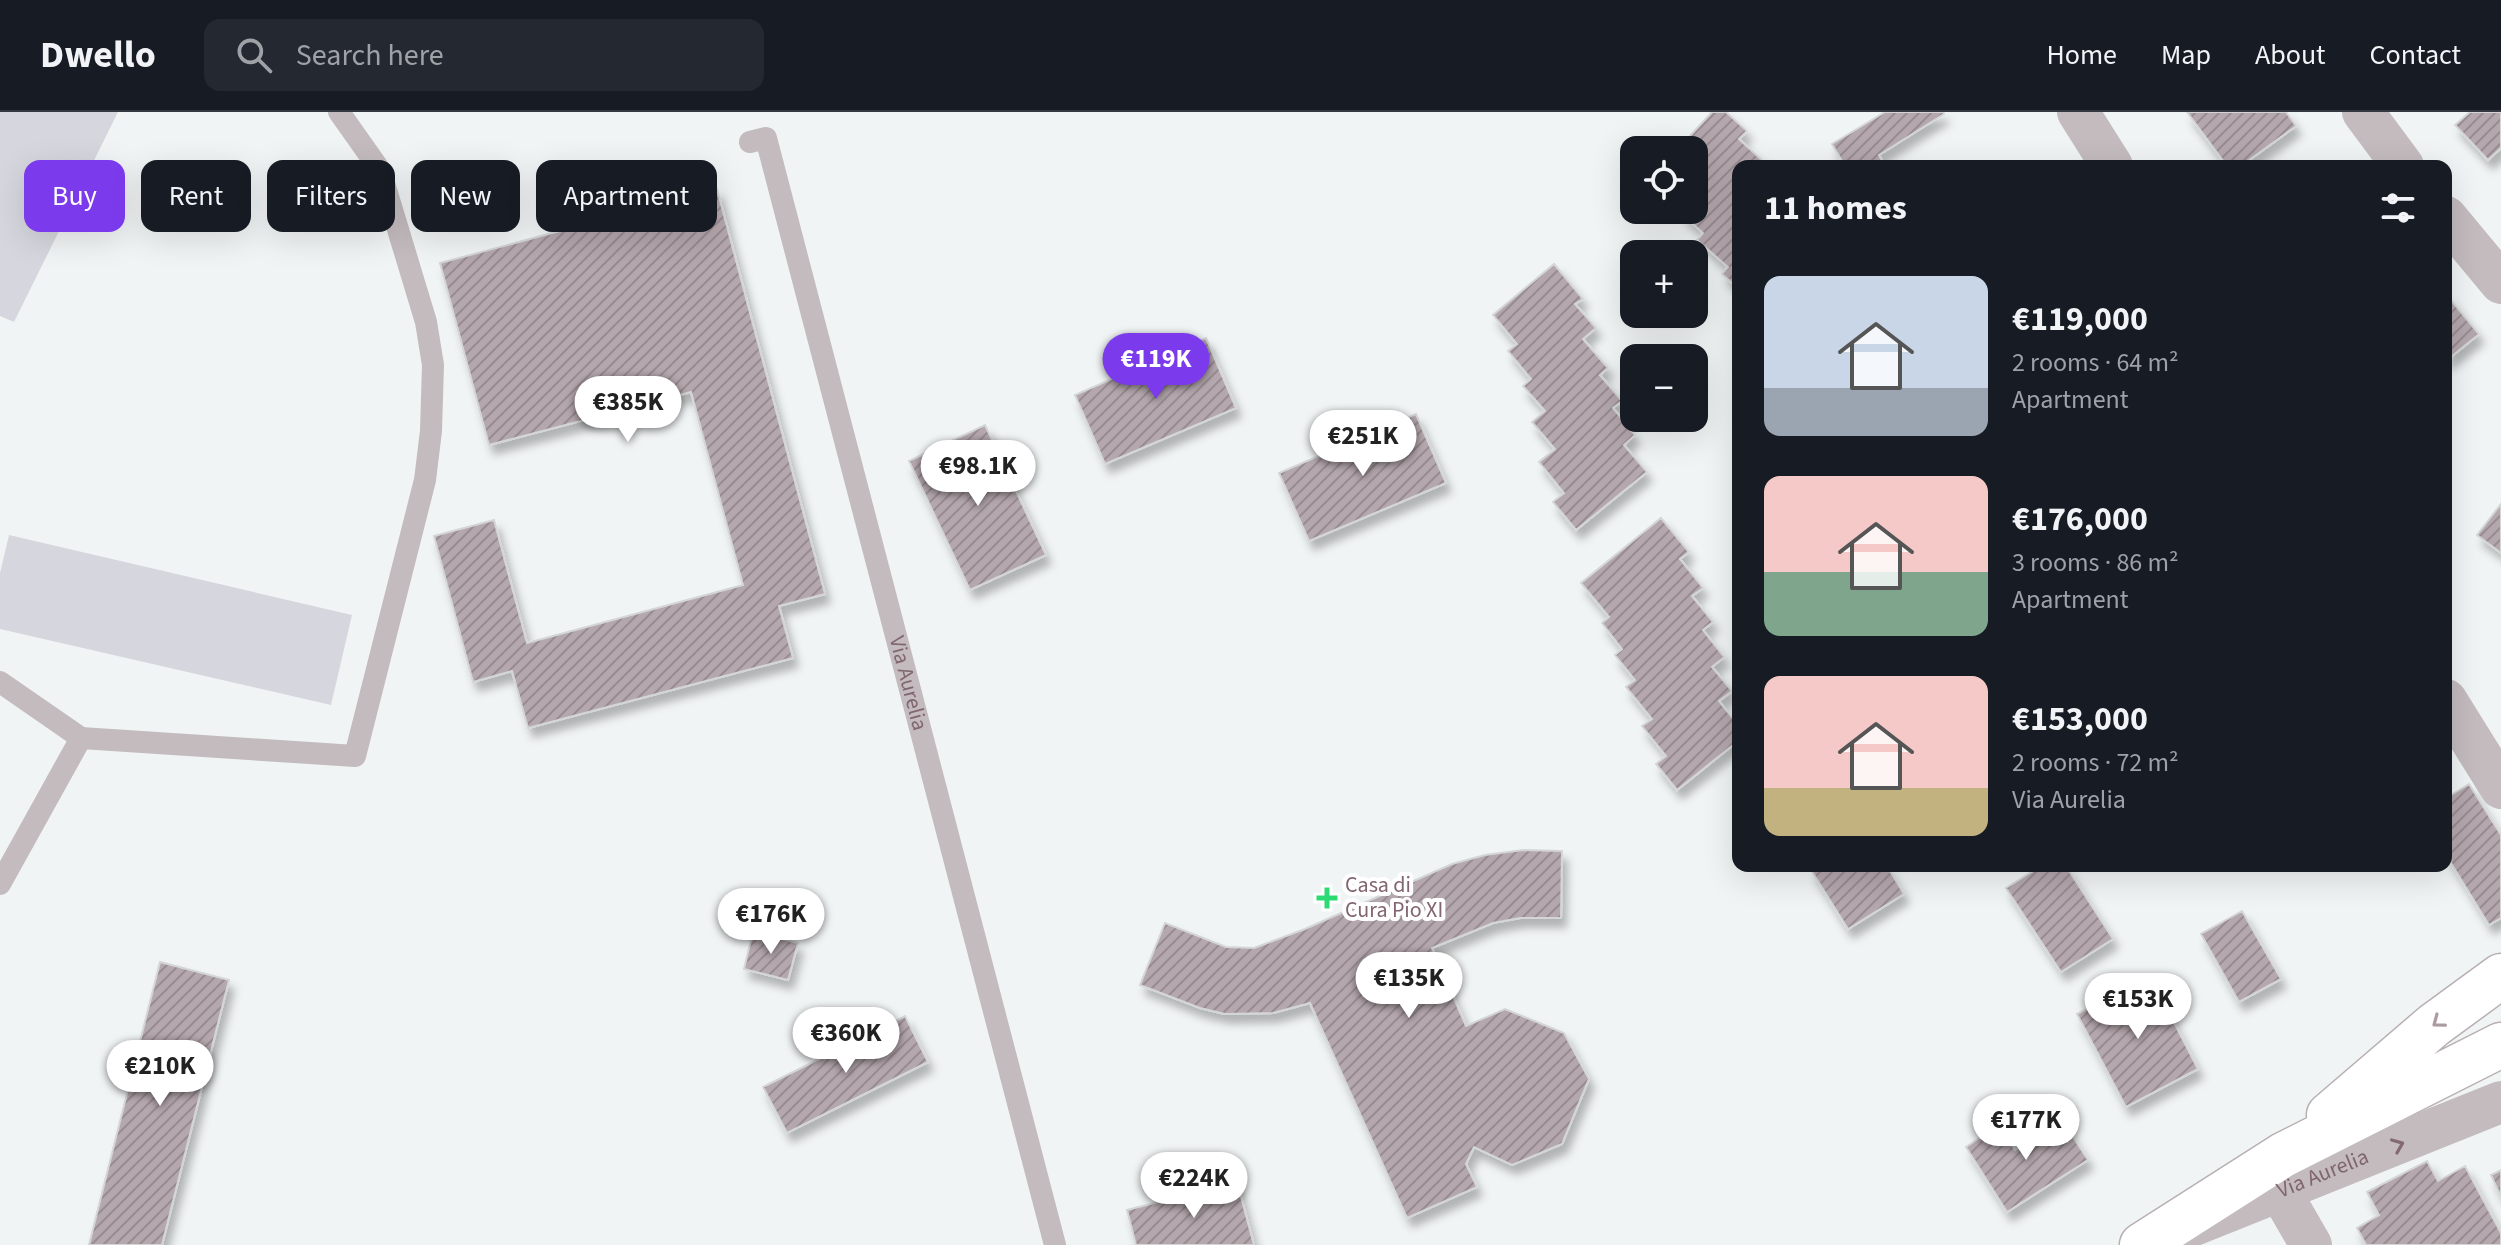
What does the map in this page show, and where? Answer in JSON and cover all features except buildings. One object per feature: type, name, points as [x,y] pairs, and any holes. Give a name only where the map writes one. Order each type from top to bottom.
[{"type":"main road","name":"Via Aurelia","points":[[2282,1174],[2434,1025],[2501,976]]},
{"type":"main road","name":"Via Aurelia","points":[[2143,1245],[2282,1174],[2501,1045]]},
{"type":"street","points":[[2078,112],[2108,160]]},
{"type":"street","points":[[2363,112],[2399,160]]},
{"type":"street","points":[[2452,224],[2501,283]]},
{"type":"street","points":[[2452,710],[2501,788]]},
{"type":"street","name":"Via Aurelia","points":[[2282,1174],[2501,1102]]},
{"type":"street","points":[[2282,1174],[2311,1245]]},
{"type":"lane","points":[[0,682],[81,738],[355,756],[425,480],[431,431],[433,365],[426,322],[380,170],[339,112]]},
{"type":"lane","name":"Via Aurelia","points":[[750,142],[766,138],[1055,1245]]},
{"type":"lane","points":[[0,884],[81,738]]},
{"type":"shaded area","points":[[0,112],[118,112],[94,160],[24,160],[24,232],[59,232],[14,322],[0,316]]},
{"type":"shaded area","points":[[9,535],[352,615],[331,705],[0,629],[0,573]]},
{"type":"place","name":"Casa di Cura Pio XI","points":[[1327,898]]}]
